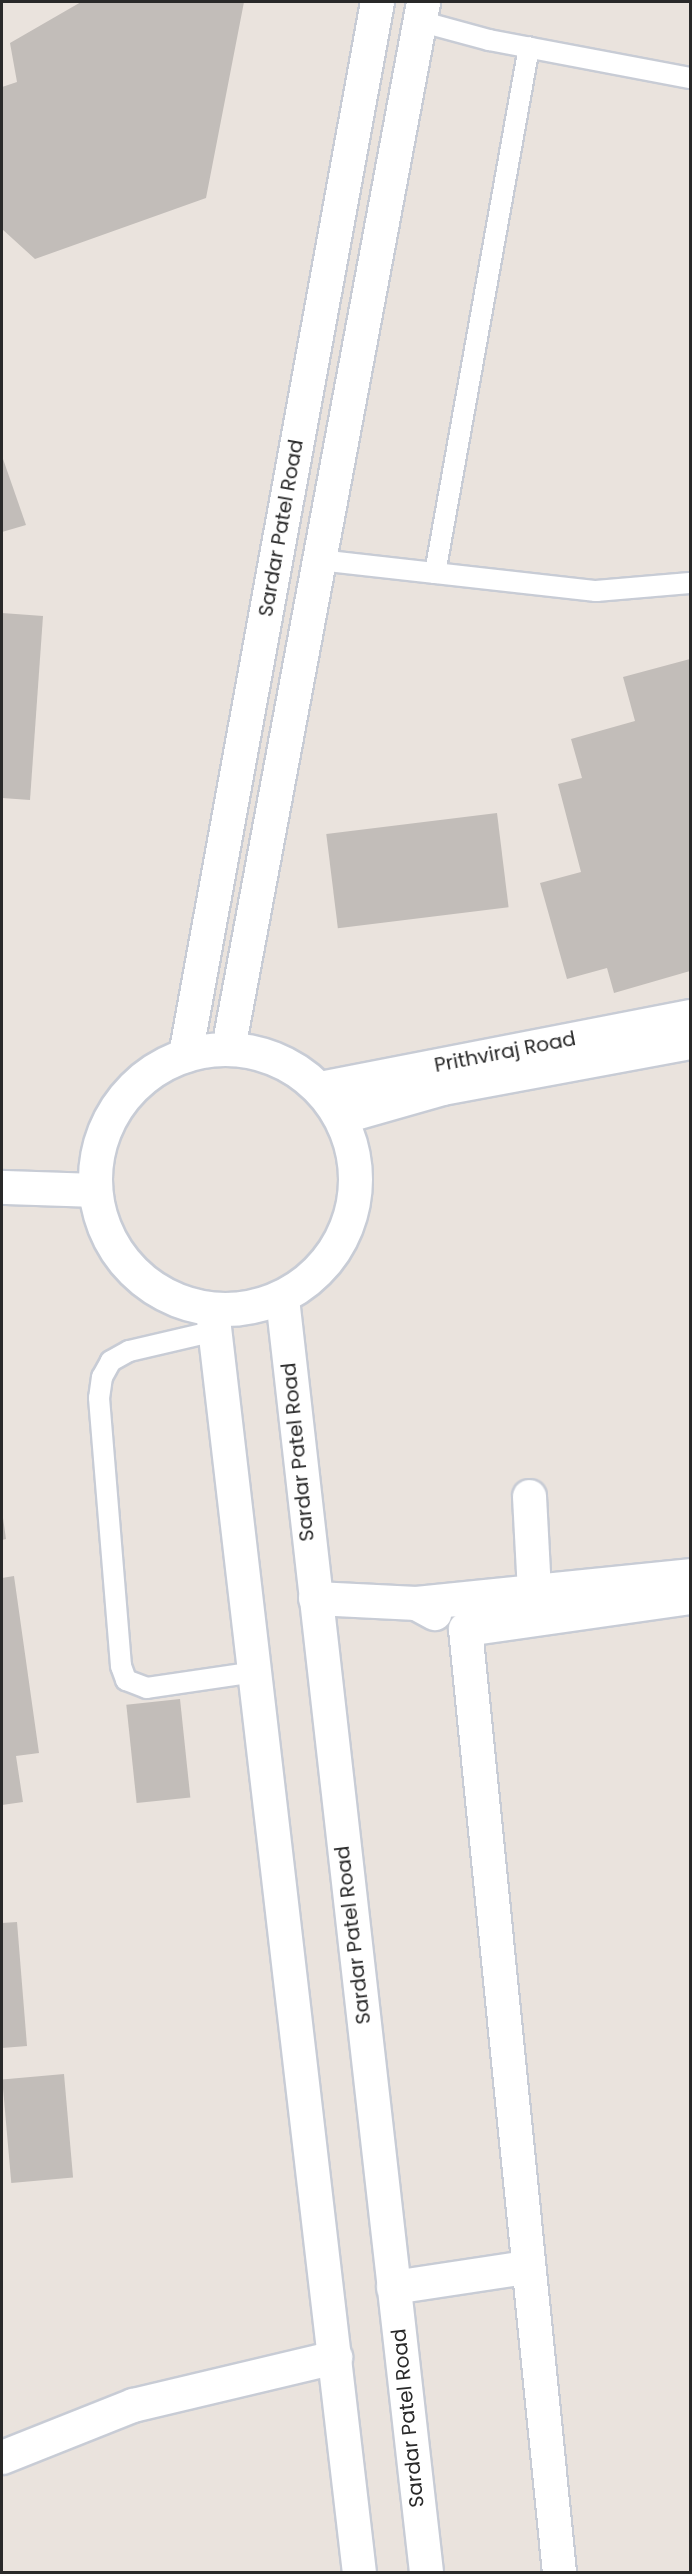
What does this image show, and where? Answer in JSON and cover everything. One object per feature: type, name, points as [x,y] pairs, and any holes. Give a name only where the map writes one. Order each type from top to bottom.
[{"type":"street","name":"Sardar Patel Road","points":[[185,1055],[377,2]]},
{"type":"street","points":[[228,1048],[421,11]]},
{"type":"street","name":"Prithviraj Road","points":[[320,1088],[690,1016]]},
{"type":"street","name":"Prithviraj Road","points":[[341,1117],[442,1088],[690,1041]]},
{"type":"street","points":[[228,1048],[279,1059],[320,1088],[341,1117],[356,1167],[351,1220],[324,1266],[282,1298],[213,1321],[146,1284],[120,1258],[102,1226],[95,1190],[99,1147],[116,1108],[146,1076],[185,1055],[228,1048]]},
{"type":"street","points":[[2,1187],[95,1190]]},
{"type":"street","name":"Sardar Patel Road","points":[[282,1298],[426,2572]]},
{"type":"street","points":[[213,1321],[359,2572]]},
{"type":"street","points":[[529,1497],[534,1590]]},
{"type":"street","points":[[315,1598],[416,1603],[690,1575]]},
{"type":"street","points":[[416,1603],[465,1629],[690,1597]]},
{"type":"street","points":[[465,1629],[525,2267],[559,2572]]},
{"type":"street","points":[[393,2287],[525,2267]]},
{"type":"street","points":[[2,2457],[133,2405],[335,2357]]},
{"type":"lane","points":[[421,11],[529,47],[690,78]]},
{"type":"lane","points":[[435,573],[529,47]]},
{"type":"lane","points":[[319,560],[596,591],[690,583]]},
{"type":"lane","points":[[213,1321],[129,1351],[111,1361],[102,1377],[99,1398],[121,1666],[126,1680],[147,1688],[255,1672]]},
{"type":"building","points":[[81,2],[244,2],[206,198],[35,259],[2,229],[2,87],[17,82],[10,43]]},
{"type":"building","points":[[2,456],[26,525],[2,532]]},
{"type":"building","points":[[2,613],[43,616],[30,800],[2,798]]},
{"type":"building","points":[[690,659],[690,971],[614,993],[607,968],[567,979],[540,883],[581,872],[558,784],[582,778],[571,739],[635,721],[623,677]]},
{"type":"building","points":[[497,813],[509,907],[338,928],[326,834]]},
{"type":"building","points":[[2,1511],[6,1539],[2,1540]]},
{"type":"building","points":[[14,1576],[39,1753],[16,1756],[23,1802],[2,1805],[2,1578]]},
{"type":"building","points":[[180,1699],[190,1797],[137,1803],[126,1705]]},
{"type":"building","points":[[17,1922],[27,2046],[2,2048],[2,1923]]},
{"type":"building","points":[[64,2074],[73,2178],[11,2183],[2,2079]]}]
